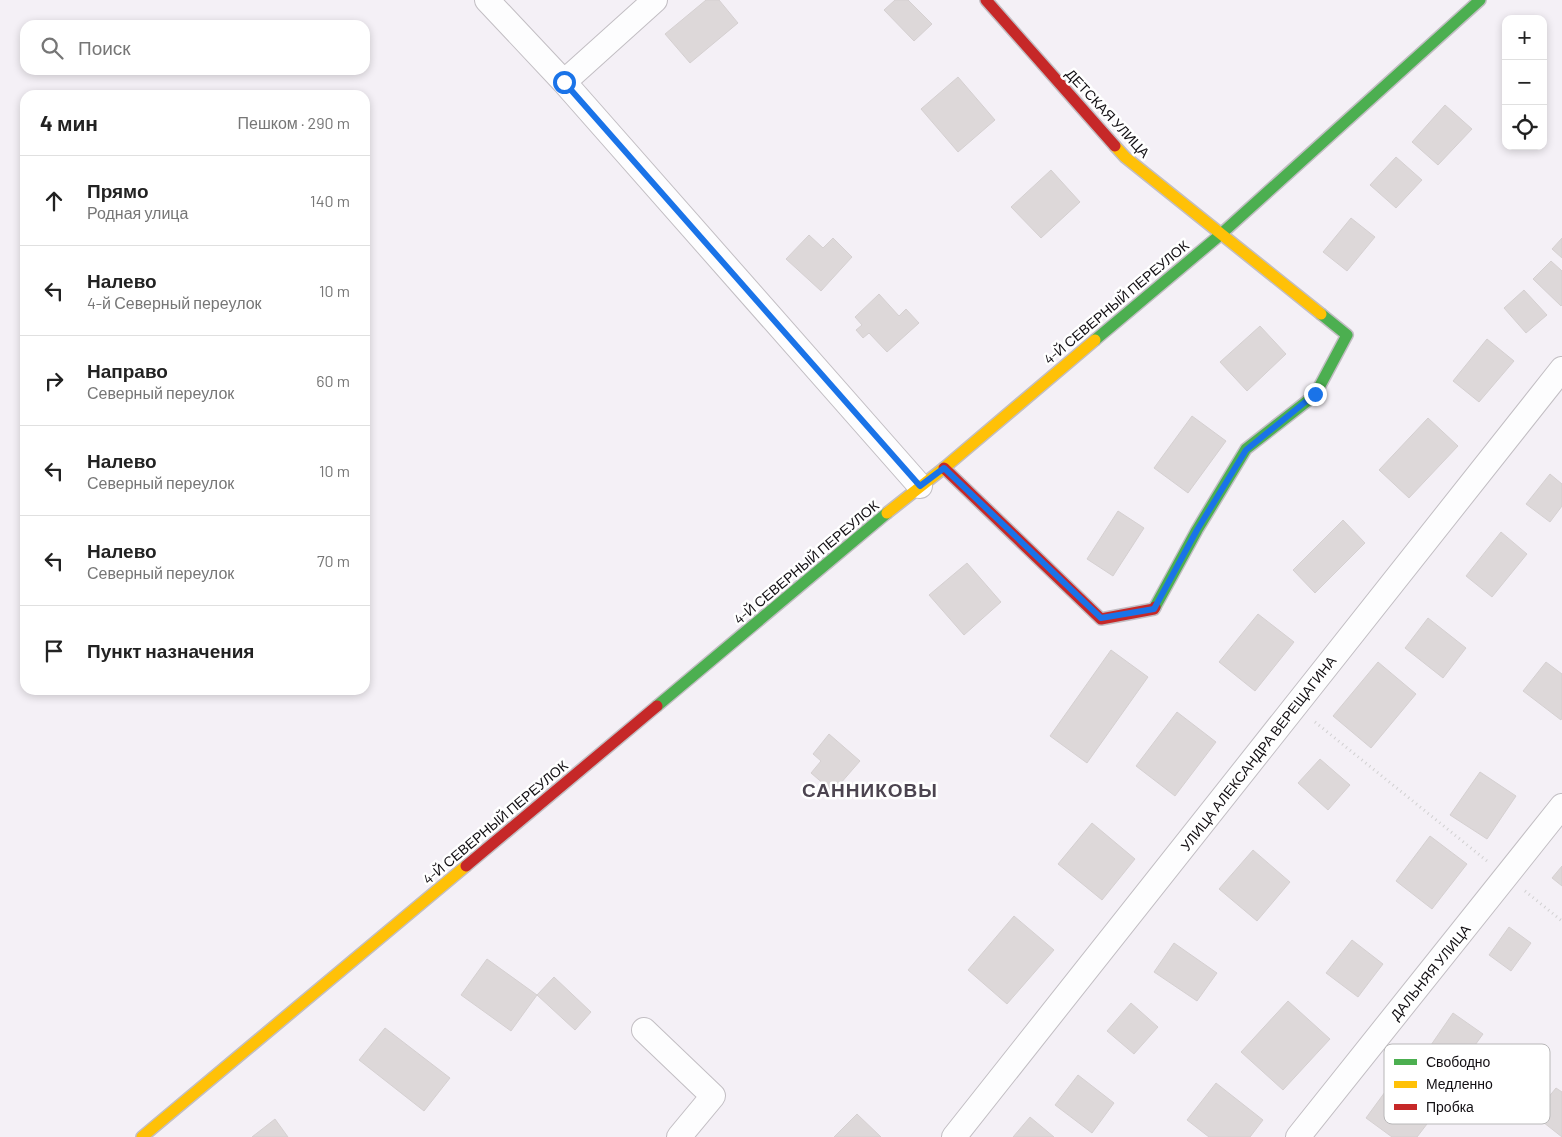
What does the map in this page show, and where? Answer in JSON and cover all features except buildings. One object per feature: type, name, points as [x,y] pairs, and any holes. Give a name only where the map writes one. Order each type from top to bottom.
[{"type":"street","points":[[488,0],[564,82],[920,486]]},
{"type":"street","points":[[564,82],[655,0]]},
{"type":"street","name":"ДЕТСКАЯ УЛИЦА","points":[[944,468],[1101,618],[1154,609],[1197,530],[1246,450],[1315,394],[1347,335],[1125,157],[986,0]]},
{"type":"street","name":"4-Й СЕВЕРНЫЙ ПЕРЕУЛОК","points":[[142,1137],[920,486],[944,468],[1220,235],[1480,0]]},
{"type":"street","name":"УЛИЦА АЛЕКСАНДРА ВЕРЕЩАГИНА","points":[[954,1137],[1562,369]]},
{"type":"street","name":"ДАЛЬНЯЯ УЛИЦА","points":[[1298,1137],[1562,806]]},
{"type":"street","points":[[644,1030],[713,1096],[679,1137]]},
{"type":"path","points":[[1295,706],[1562,921]]},
{"type":"traffic: fast","points":[[1095,340],[1220,235],[1480,0]]},
{"type":"traffic: fast","points":[[1155,607],[1197,530],[1246,449],[1315,395],[1347,335],[1321,314]]},
{"type":"traffic: fast","points":[[657,706],[887,513]]},
{"type":"traffic: slow","points":[[1115,146],[1125,157],[1321,314]]},
{"type":"traffic: slow","points":[[887,513],[944,468],[1095,340]]},
{"type":"traffic: slow","points":[[142,1137],[466,866]]},
{"type":"traffic: jam","points":[[986,0],[1115,146]]},
{"type":"traffic: jam","points":[[944,468],[1101,619],[1154,609],[1155,607]]},
{"type":"traffic: jam","points":[[466,866],[657,706]]},
{"type":"district","name":"САННИКОВЫ","points":[[870,789]]},
{"type":"route","points":[[564,82],[920,486],[944,468],[1101,618],[1154,609],[1197,530],[1246,450],[1315,394]]}]
